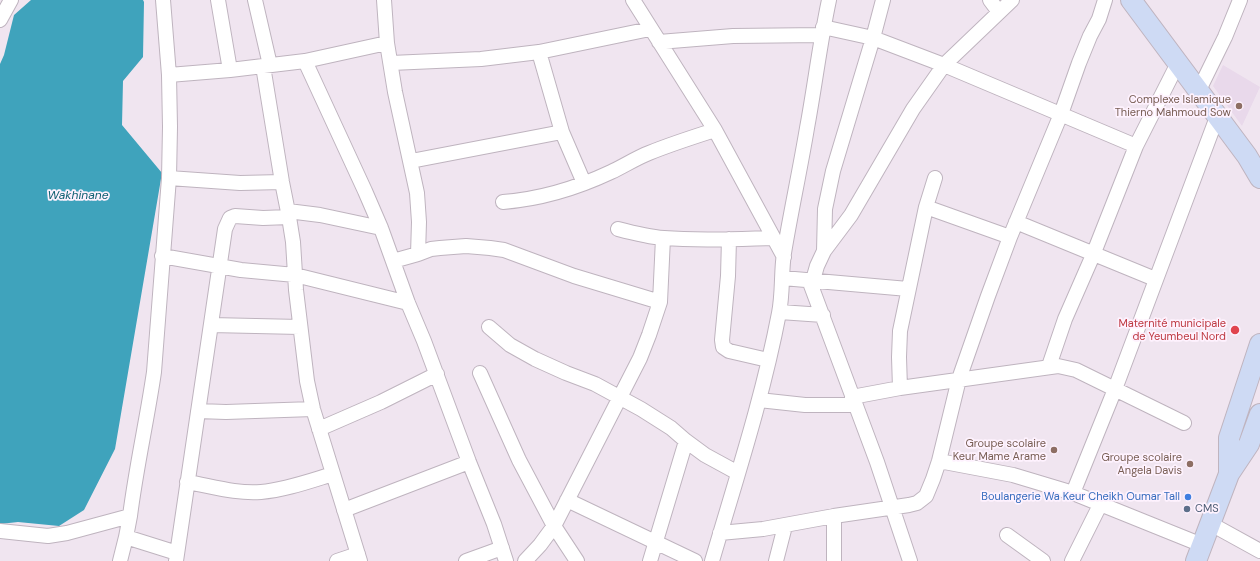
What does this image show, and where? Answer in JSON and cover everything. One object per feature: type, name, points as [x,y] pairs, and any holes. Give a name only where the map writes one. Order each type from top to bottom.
[{"type":"main road","points":[[1132,0],[1198,92],[1247,156],[1260,178]]},
{"type":"main road","points":[[1229,474],[1229,438],[1260,344]]},
{"type":"main road","points":[[1199,553],[1229,474],[1255,437],[1260,414]]},
{"type":"street","points":[[0,20],[11,0]]},
{"type":"street","points":[[120,561],[130,516],[137,466],[150,403],[154,372],[169,178],[169,75],[163,0]]},
{"type":"street","points":[[218,0],[230,70]]},
{"type":"street","points":[[255,0],[282,182],[293,242],[300,327],[307,381],[313,409],[359,557],[337,561]]},
{"type":"street","points":[[384,0],[387,43],[395,92],[417,193],[419,222],[418,254]]},
{"type":"street","points":[[633,0],[715,130],[784,257]]},
{"type":"street","points":[[712,561],[760,400],[780,312],[784,257],[807,129],[822,31],[829,0]]},
{"type":"street","points":[[824,251],[825,209],[833,171],[883,0]]},
{"type":"street","points":[[990,0],[999,12]]},
{"type":"street","points":[[910,561],[811,280],[824,251],[851,214],[913,109],[944,65],[1012,0]]},
{"type":"street","points":[[720,533],[745,532],[834,516],[892,508],[917,503],[926,496],[939,461],[959,379],[1010,237],[1090,36],[1099,19],[1105,0]]},
{"type":"street","points":[[1198,92],[1225,37],[1240,0]]},
{"type":"street","points":[[391,63],[481,59],[539,52],[650,29]]},
{"type":"street","points":[[659,42],[822,31],[873,38],[944,65],[1136,146]]},
{"type":"street","points":[[169,75],[266,66],[305,60],[387,43]]},
{"type":"street","points":[[539,52],[562,132],[584,183]]},
{"type":"street","points":[[305,60],[381,228],[408,303],[437,374],[469,462],[494,524],[504,555],[466,561]]},
{"type":"street","points":[[1050,366],[1065,319],[1093,255],[1136,146],[1178,63]]},
{"type":"street","points":[[1073,493],[1115,389],[1217,117]]},
{"type":"street","points":[[503,202],[519,201],[544,196],[584,183],[610,173],[648,153],[715,130]]},
{"type":"street","points":[[411,161],[562,132]]},
{"type":"street","points":[[169,178],[240,183],[282,182]]},
{"type":"street","points":[[900,388],[899,339],[908,289],[926,207],[935,178]]},
{"type":"street","points":[[926,207],[1010,237]]},
{"type":"street","points":[[126,537],[176,557],[219,267],[225,229],[228,221],[232,217],[263,218],[289,214],[320,215],[381,228]]},
{"type":"street","points":[[1016,222],[1093,255],[1155,279]]},
{"type":"street","points":[[618,229],[663,238],[773,238]]},
{"type":"street","points":[[525,561],[540,545],[554,526],[640,358],[660,302],[663,238]]},
{"type":"street","points":[[729,239],[728,276],[722,340],[723,347],[729,351],[768,360]]},
{"type":"street","points":[[394,261],[431,249],[466,246],[504,250],[574,276],[660,302]]},
{"type":"street","points":[[162,256],[219,267],[295,275],[408,303]]},
{"type":"street","points":[[783,278],[908,289]]},
{"type":"street","points":[[780,312],[823,315]]},
{"type":"street","points":[[211,325],[300,327]]},
{"type":"street","points":[[489,327],[510,345],[535,359],[596,384],[641,409],[671,428],[705,455],[738,473]]},
{"type":"street","points":[[760,400],[805,406],[834,406],[900,388],[1050,366],[1062,366],[1076,370],[1184,423]]},
{"type":"street","points":[[480,373],[519,460],[554,526],[577,561]]},
{"type":"street","points":[[319,429],[381,402],[437,374]]},
{"type":"street","points":[[198,411],[226,412],[313,409]]},
{"type":"street","points":[[650,561],[686,441]]},
{"type":"street","points":[[939,461],[1012,475],[1073,493],[1101,503],[1199,553]]},
{"type":"street","points":[[344,510],[469,462]]},
{"type":"street","points":[[187,482],[231,490],[260,492],[289,487],[333,474]]},
{"type":"street","points":[[567,500],[695,561]]},
{"type":"street","points":[[1072,561],[1101,503]]},
{"type":"street","points":[[0,530],[48,536],[67,533],[130,516]]},
{"type":"street","points":[[834,516],[834,561]]},
{"type":"street","points":[[1211,524],[1260,551]]},
{"type":"street","points":[[776,561],[785,526]]},
{"type":"street","points":[[1007,535],[1043,561]]},
{"type":"shaded area","name":"Complexe Islamique Thierno Mahmoud Sow","points":[[1223,65],[1260,87],[1242,126],[1213,86]]},
{"type":"water","name":"Wakhinane","points":[[31,0],[143,0],[143,57],[123,81],[122,125],[162,173],[115,449],[84,510],[59,526],[18,522],[0,524],[0,64],[4,55],[14,15]]},
{"type":"place","name":"Complexe Islamique Thierno Mahmoud Sow","points":[[1239,106]]},
{"type":"place","name":"Maternité municipale de Yeumbeul Nord","points":[[1235,330]]},
{"type":"place","name":"Groupe scolaire Keur Mame Arame","points":[[1054,450]]},
{"type":"place","name":"Groupe scolaire Angela Davis","points":[[1190,464]]},
{"type":"place","name":"Boulangerie Wa Keur Cheikh Oumar Tall","points":[[1188,497]]},
{"type":"place","name":"CMS","points":[[1187,509]]}]
